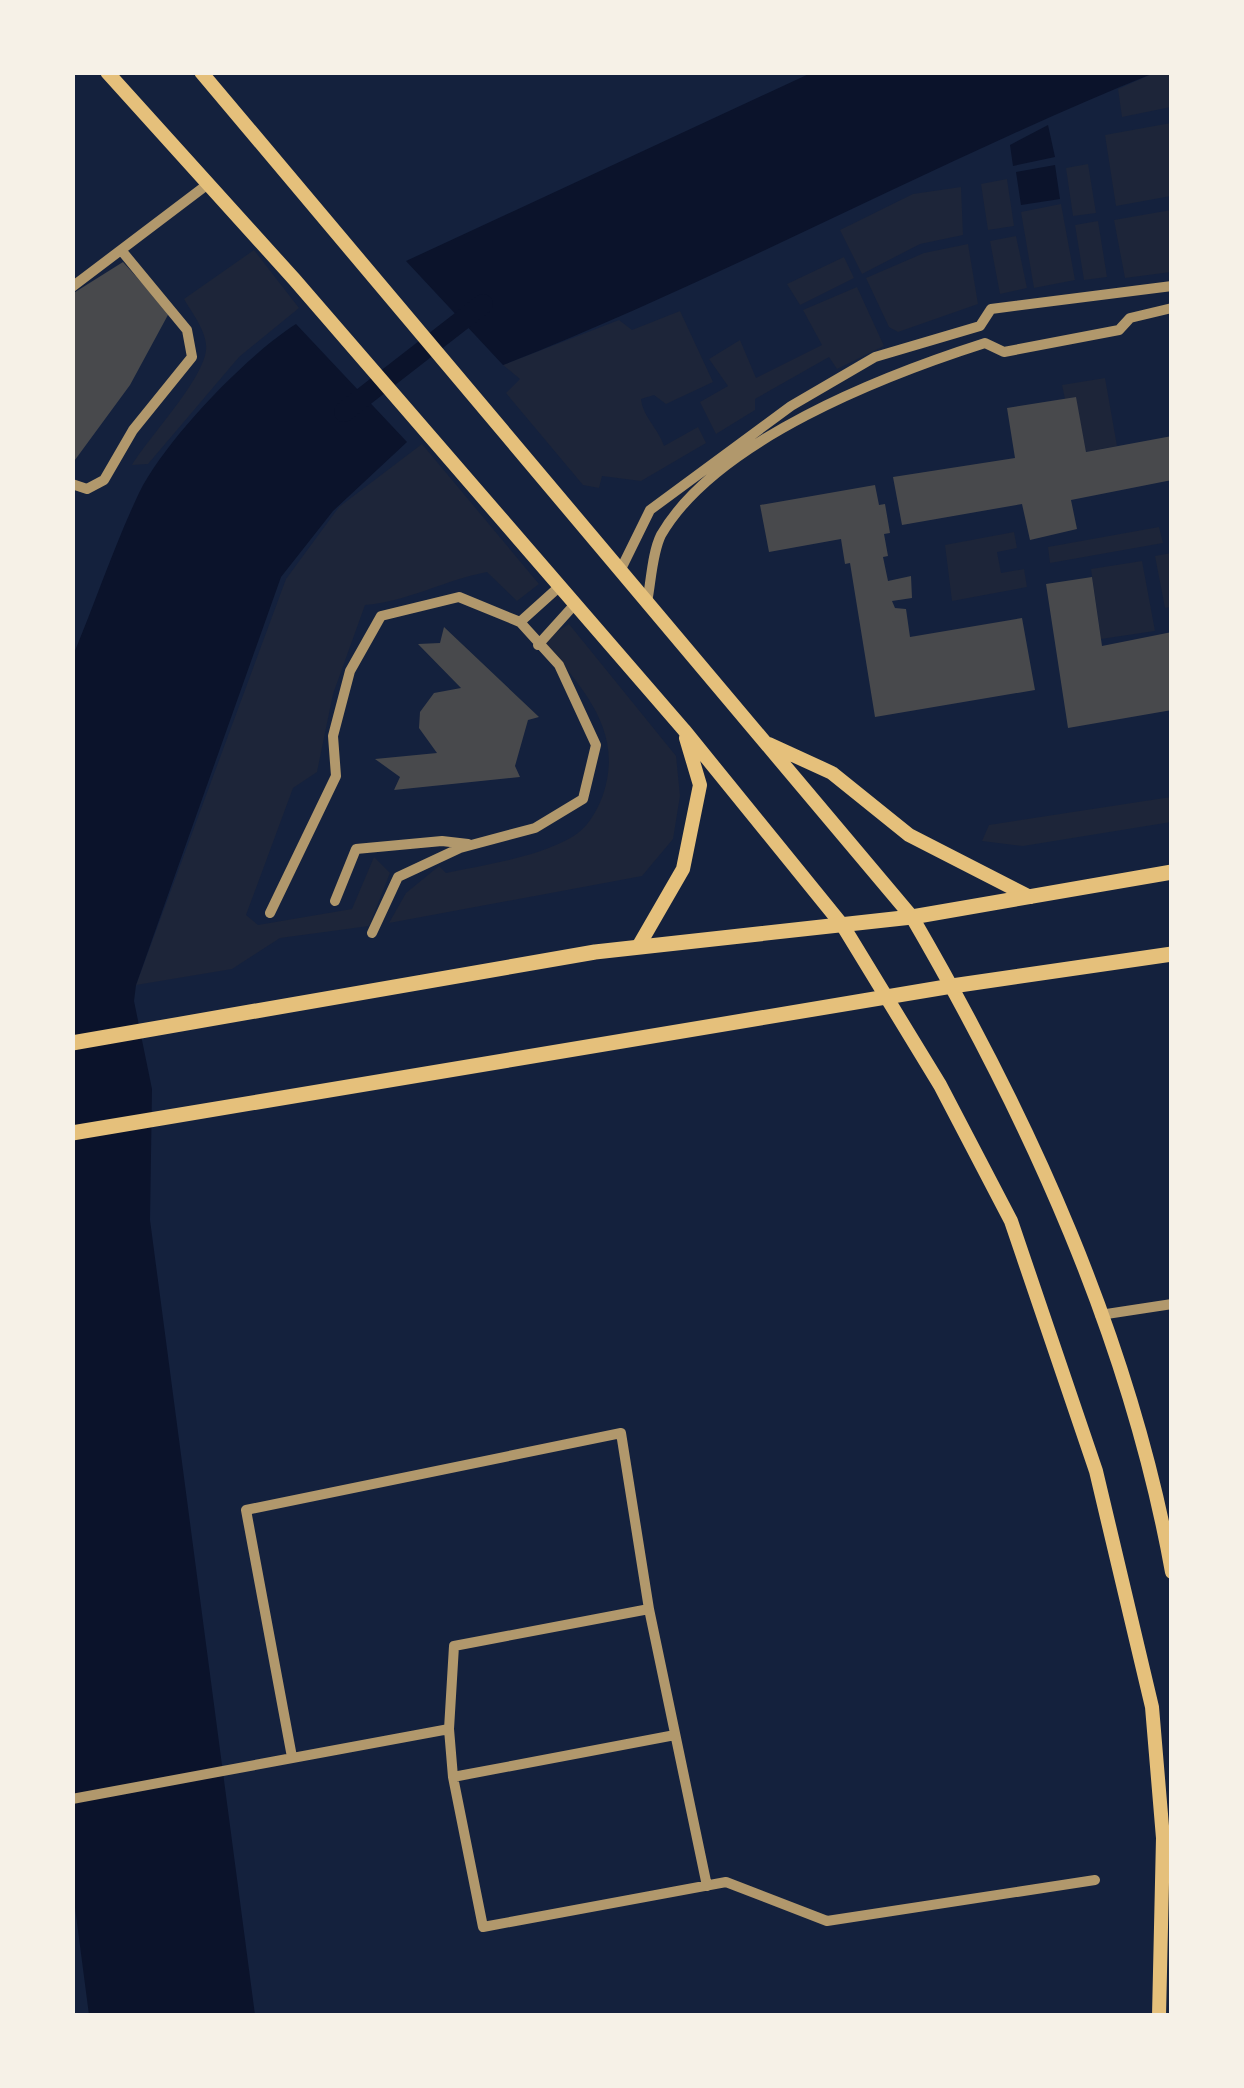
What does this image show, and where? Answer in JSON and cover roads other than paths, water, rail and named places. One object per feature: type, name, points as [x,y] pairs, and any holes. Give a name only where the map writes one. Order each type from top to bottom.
[{"type":"main road","points":[[107,72],[357,351],[684,730],[843,926],[940,1085],[1010,1221],[1096,1471],[1152,1707],[1167,1869],[1159,2016]]},
{"type":"main road","points":[[201,72],[912,917],[970,1014],[1065,1215],[1162,1518],[1172,1572]]},
{"type":"main road","points":[[638,947],[683,869],[700,785],[684,730]]},
{"type":"main road","points":[[761,740],[832,774],[909,835],[1030,897]]},
{"type":"main road","points":[[72,1043],[638,947],[912,917],[1172,872]]},
{"type":"main road","points":[[72,1133],[952,986],[1172,954]]},
{"type":"street","points":[[72,287],[208,184]]},
{"type":"street","points":[[72,484],[87,488],[104,480],[133,430],[192,357],[187,330],[121,250]]},
{"type":"street","points":[[620,571],[650,510],[791,406],[875,357],[980,326],[991,309],[1172,286]]},
{"type":"street","points":[[647,604],[660,537],[710,478],[814,410],[899,370],[984,343],[1004,352],[1119,330],[1130,318],[1172,308]]},
{"type":"street","points":[[520,622],[560,586]]},
{"type":"street","points":[[270,913],[336,776],[333,736],[350,671],[381,616],[458,597],[520,622],[559,664],[596,745],[583,799],[535,828],[473,845],[398,876],[372,933]]},
{"type":"street","points":[[538,645],[575,604]]},
{"type":"street","points":[[335,901],[356,849],[442,841],[473,845]]},
{"type":"street","points":[[1100,1315],[1172,1304]]},
{"type":"street","points":[[292,1758],[246,1510],[621,1433],[649,1609],[707,1886]]},
{"type":"street","points":[[649,1609],[454,1646],[449,1729],[454,1778],[483,1927],[726,1882],[827,1921],[1095,1880]]},
{"type":"street","points":[[72,1799],[449,1729]]},
{"type":"street","points":[[454,1778],[675,1735]]},
{"type":"waterway","points":[[344,412],[483,304]]}]
